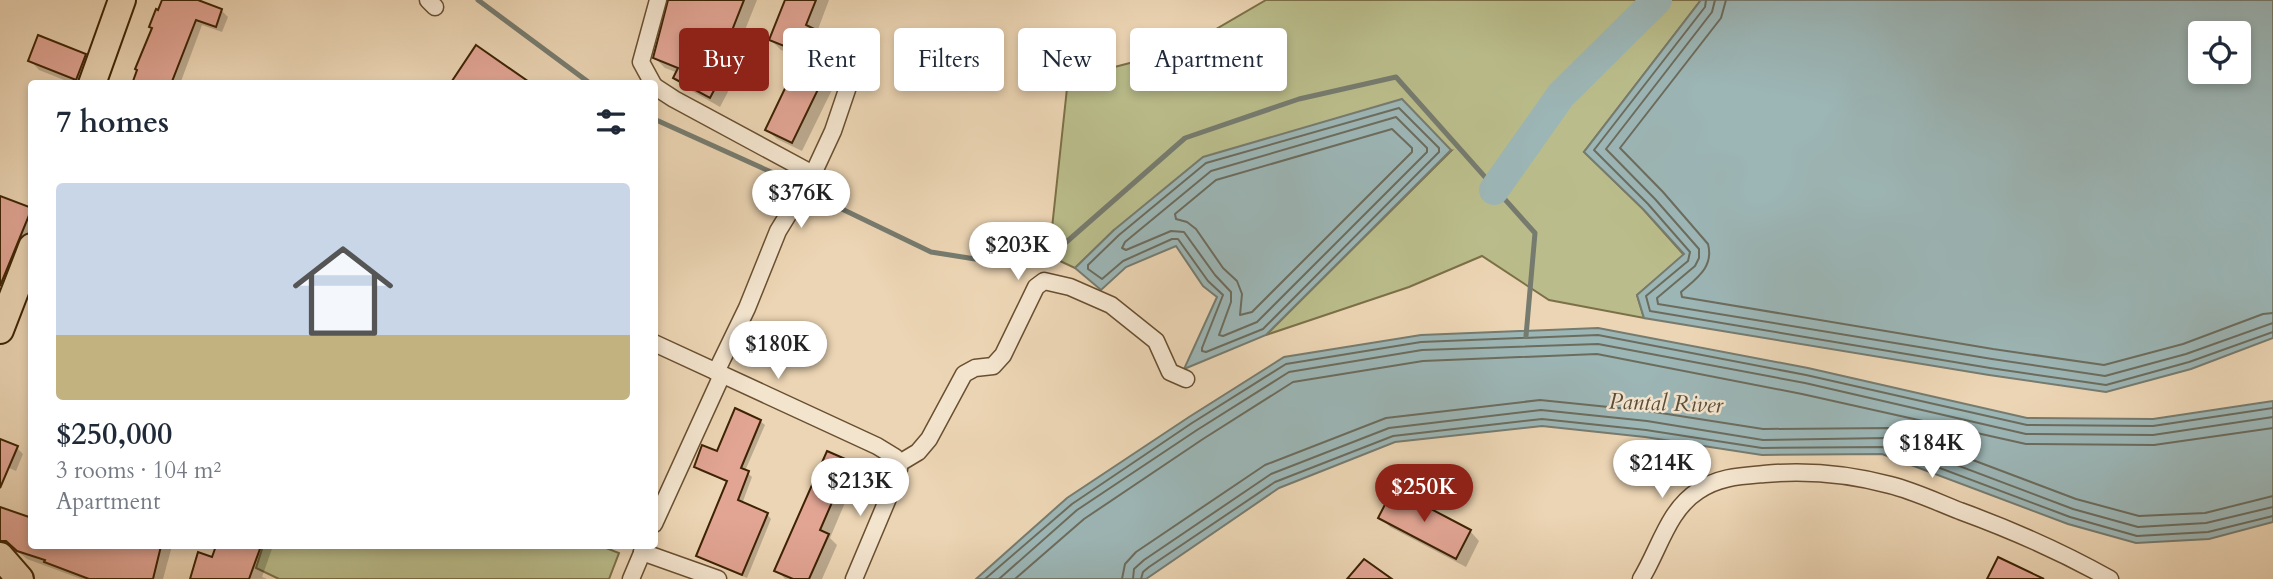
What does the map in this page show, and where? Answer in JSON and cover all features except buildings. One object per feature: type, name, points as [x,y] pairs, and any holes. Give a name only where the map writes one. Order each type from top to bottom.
[{"type":"main road","points":[[94,80],[122,0]]},
{"type":"main road","points":[[0,330],[28,257]]},
{"type":"main road","points":[[0,556],[20,579]]},
{"type":"main road","points":[[0,576],[10,579]]},
{"type":"street","points":[[651,80],[641,62],[658,0]]},
{"type":"street","points":[[658,88],[813,174]]},
{"type":"street","points":[[658,515],[778,232],[813,174],[833,131],[847,91]]},
{"type":"street","points":[[898,464],[918,452],[929,439],[964,374],[975,368],[993,366],[1003,355],[1036,287],[1044,281],[1070,287],[1111,305],[1156,341],[1170,372],[1186,379]]},
{"type":"street","points":[[658,346],[895,457],[898,464],[897,477],[854,579]]},
{"type":"street","points":[[1641,579],[1674,514],[1697,491],[1711,483],[1733,477],[1792,472],[1847,475],[1893,485],[2020,533],[2110,579]]},
{"type":"street","points":[[631,579],[643,549],[718,579]]},
{"type":"green space","points":[[1266,0],[1701,0],[1584,152],[1643,209],[1684,255],[1637,295],[1644,318],[1549,300],[1482,256],[1409,287],[1266,335],[1451,151],[1114,230],[1075,268],[1049,256],[1067,91],[1116,91],[1116,67],[1130,63],[1130,91],[1287,91],[1287,28],[1218,28]]},
{"type":"green space","points":[[262,549],[609,549],[619,553],[609,579],[279,579],[256,568]]},
{"type":"water","points":[[1701,0],[2273,0],[2273,338],[2191,369],[2106,392],[1644,318],[1637,295],[1684,254],[1643,209],[1584,152]]},
{"type":"water","points":[[1402,99],[1451,150],[1266,335],[1184,369],[1217,297],[1203,286],[1176,246],[1126,267],[1101,290],[1075,268],[1114,230],[1203,157]]},
{"type":"water","name":"Pantal River","points":[[1598,328],[1808,368],[2027,418],[2153,419],[2273,401],[2273,522],[2209,539],[2136,543],[2068,524],[1882,454],[1762,455],[1645,437],[1542,426],[1395,442],[1279,488],[1146,579],[976,579],[1067,498],[1284,357],[1421,335]]},
{"type":"waterway","points":[[478,0],[586,80]]},
{"type":"waterway","points":[[1494,190],[1561,95],[1657,0]]},
{"type":"waterway","points":[[815,196],[931,252],[988,261],[1020,242],[1056,247],[1063,245],[1185,138],[1299,99],[1396,77],[1535,233],[1526,336]]},
{"type":"waterway","points":[[658,121],[791,181]]}]
